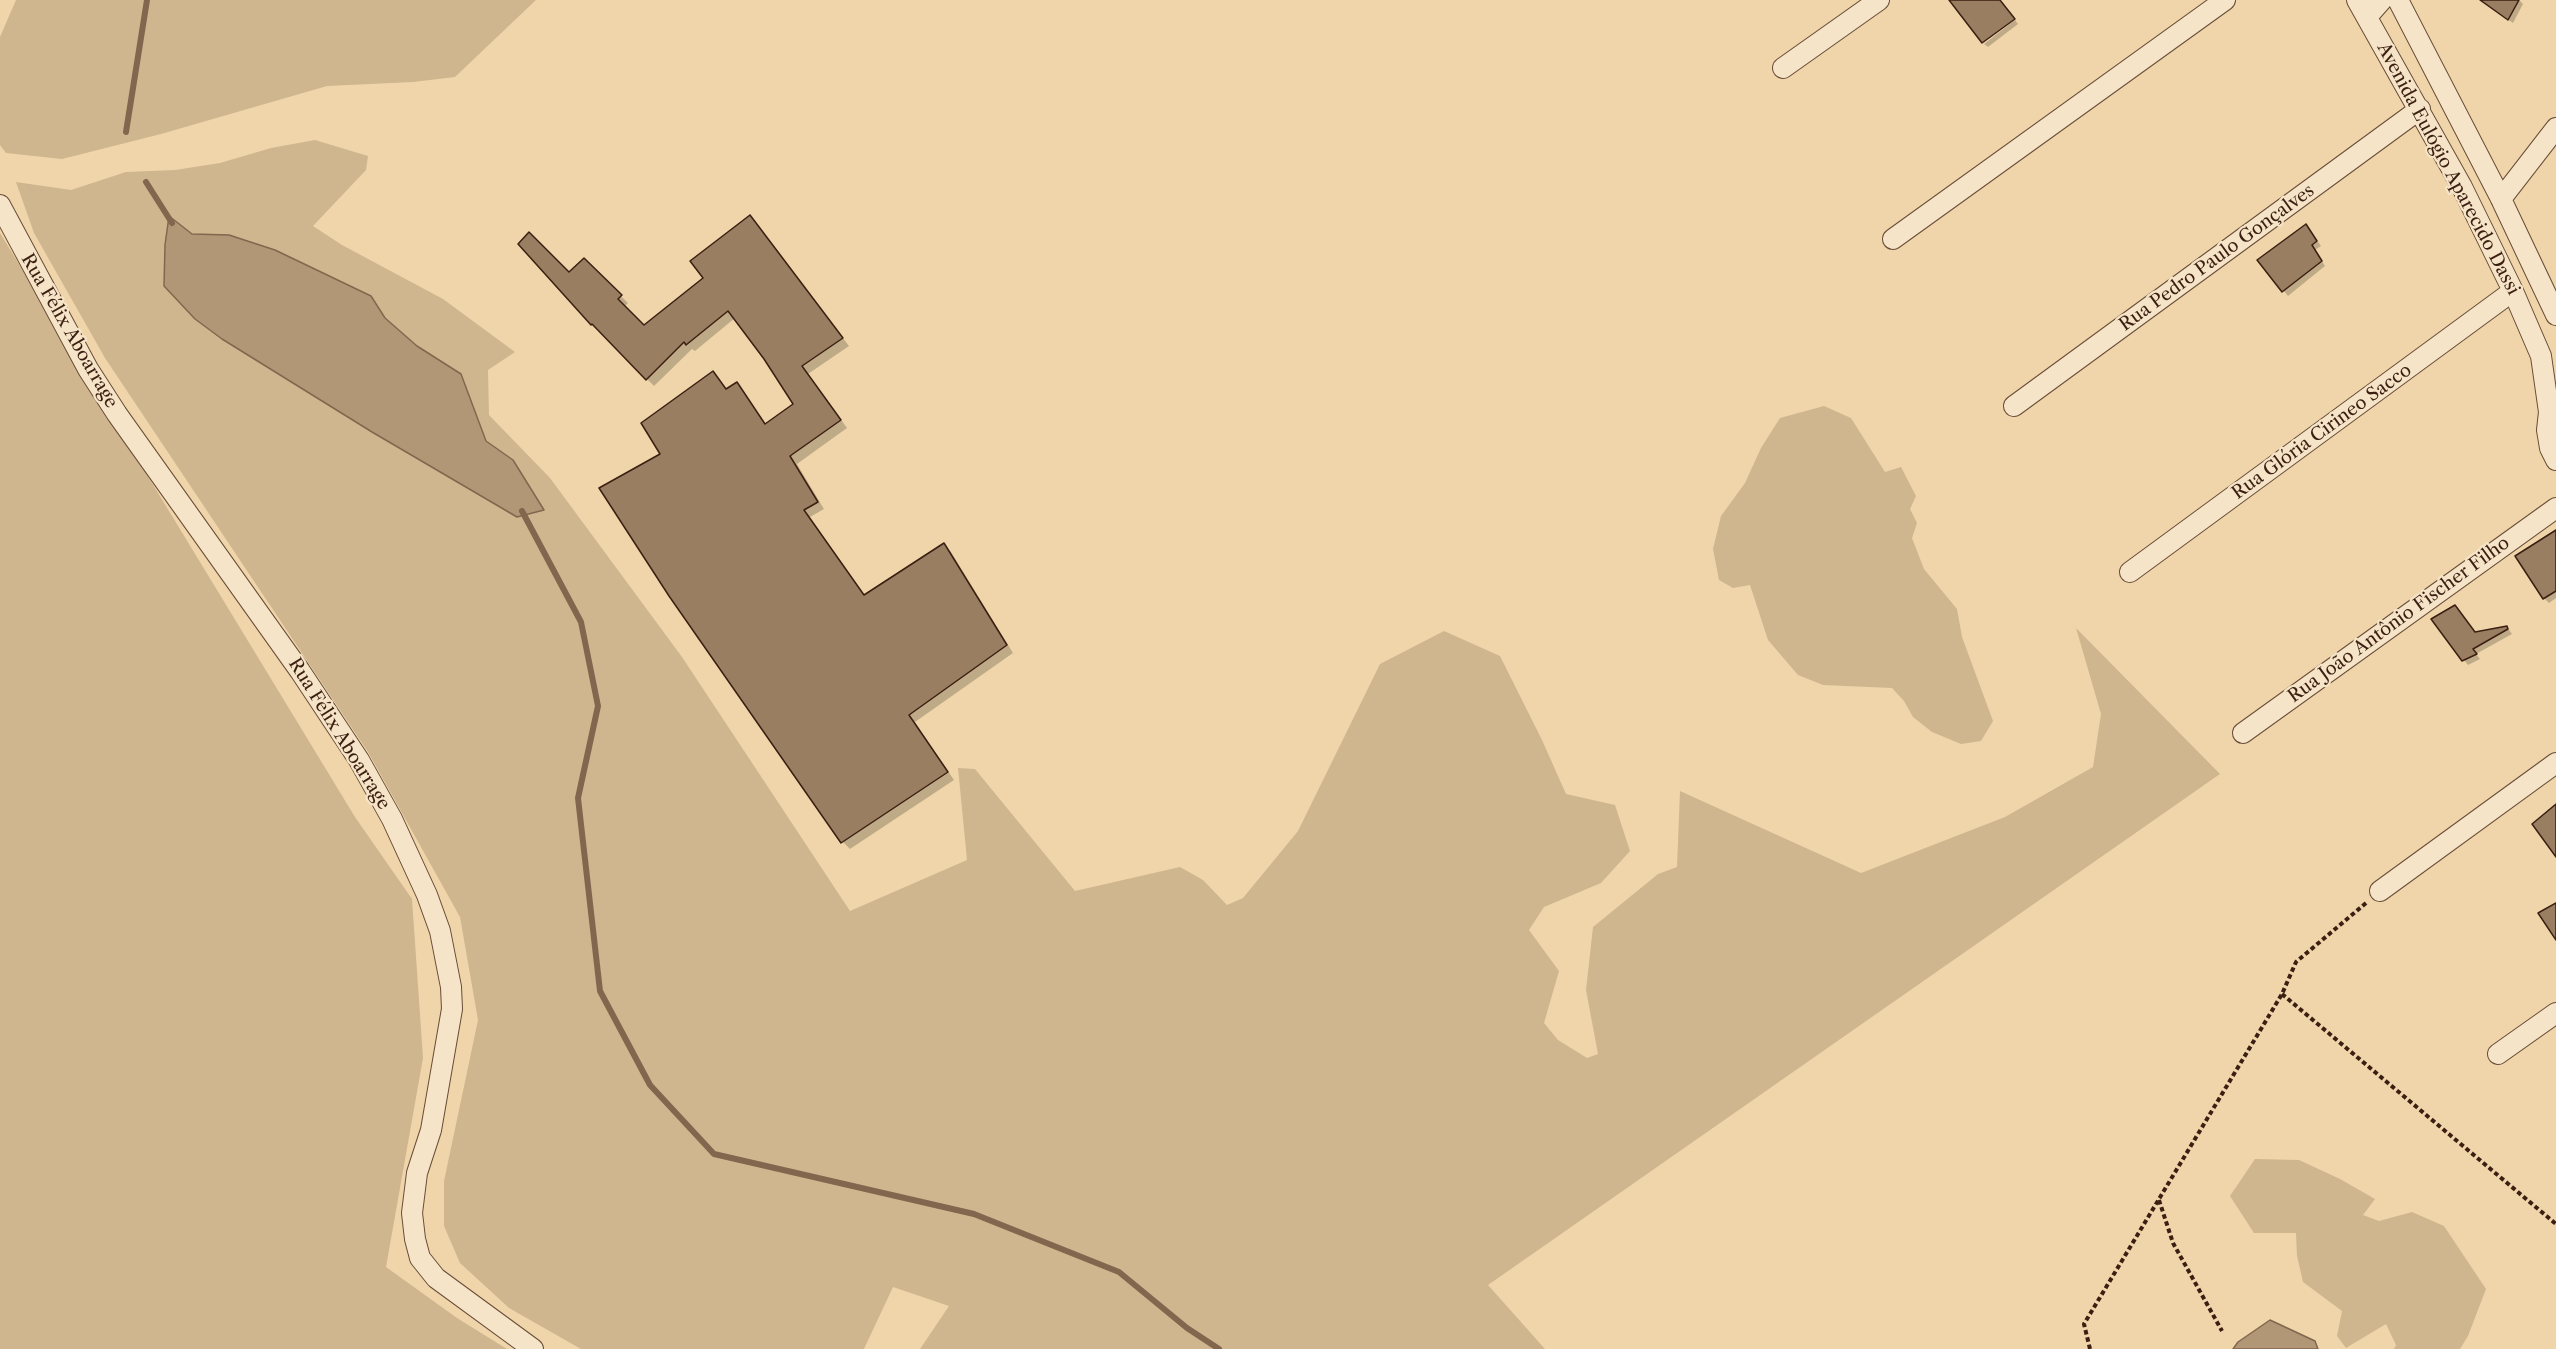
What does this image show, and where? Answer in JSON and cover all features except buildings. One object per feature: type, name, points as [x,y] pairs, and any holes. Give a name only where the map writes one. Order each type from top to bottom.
[{"type":"street","points":[[1783,68],[1879,0]]},
{"type":"street","points":[[1893,239],[2225,0]]},
{"type":"street","points":[[2362,8],[2382,0]]},
{"type":"street","name":"Avenida Eulógio Aparecido Dassi","points":[[2398,0],[2501,199],[2556,315]]},
{"type":"street","name":"Avenida Eulógio Aparecido Dassi","points":[[2362,8],[2462,187],[2514,291],[2541,356],[2552,404],[2547,430],[2550,448],[2556,460]]},
{"type":"street","name":"Rua Pedro Paulo Gonçalves","points":[[2014,406],[2420,109]]},
{"type":"street","points":[[2501,199],[2556,128]]},
{"type":"street","name":"Rua Félix Aboarrage","points":[[0,205],[88,369],[117,414],[327,710],[359,760],[401,838],[427,895],[440,931],[451,987],[452,1009],[431,1130],[417,1173],[412,1214],[415,1239],[420,1258],[436,1278],[532,1349]]},
{"type":"street","name":"Rua Glória Cirineo Sacco","points":[[2130,572],[2514,291]]},
{"type":"street","name":"Rua João Antônio Fischer Filho","points":[[2243,733],[2556,508]]},
{"type":"street","points":[[2380,891],[2556,763]]},
{"type":"street","points":[[2499,1054],[2556,1013]]},
{"type":"path","points":[[2090,1349],[2084,1324],[2282,994],[2296,962],[2380,891]]},
{"type":"path","points":[[2282,994],[2556,1224]]},
{"type":"path","points":[[2159,1199],[2173,1243],[2222,1331]]},
{"type":"shaded area","points":[[16,0],[536,0],[455,77],[413,82],[327,86],[161,134],[62,159],[6,153],[0,145],[0,37]]},
{"type":"shaded area","points":[[315,140],[368,156],[366,170],[313,226],[342,245],[443,299],[515,352],[488,370],[489,415],[550,478],[682,657],[850,911],[967,860],[958,768],[975,769],[1075,891],[1180,867],[1203,880],[1227,905],[1243,898],[1298,831],[1380,664],[1444,631],[1500,656],[1566,794],[1615,805],[1630,851],[1601,883],[1544,907],[1529,930],[1559,971],[1544,1023],[1558,1040],[1587,1058],[1598,1054],[1586,990],[1593,927],[1658,874],[1677,867],[1680,791],[1861,873],[2005,817],[2093,767],[2101,714],[2076,628],[2220,774],[1488,1285],[1545,1349],[920,1349],[949,1306],[893,1287],[864,1349],[581,1349],[509,1308],[460,1263],[444,1226],[444,1181],[478,1020],[460,917],[368,752],[105,358],[34,233],[16,182],[71,190],[126,172],[175,170],[220,163],[271,148]],"holes":[[[169,216],[192,234],[229,235],[275,250],[371,296],[385,318],[417,346],[461,374],[486,441],[513,460],[517,517],[372,432],[164,286],[165,245]]]},
{"type":"shaded area","points":[[169,216],[192,234],[229,235],[275,250],[371,296],[385,318],[417,346],[461,374],[486,441],[513,460],[544,510],[517,517],[372,432],[222,339],[195,319],[164,286],[165,245]]},
{"type":"shaded area","points":[[0,233],[355,817],[412,899],[423,1058],[386,1267],[457,1318],[507,1349],[0,1349]]},
{"type":"shaded area","points":[[1824,406],[1851,418],[1885,472],[1901,467],[1916,496],[1910,509],[1917,523],[1912,538],[1924,569],[1957,609],[1962,637],[1993,721],[1981,741],[1961,744],[1932,732],[1913,717],[1904,701],[1892,688],[1823,685],[1798,675],[1768,640],[1750,585],[1733,588],[1719,580],[1713,549],[1721,516],[1745,483],[1761,448],[1780,418]]},
{"type":"shaded area","points":[[2255,1159],[2299,1160],[2340,1179],[2375,1199],[2363,1215],[2379,1221],[2412,1212],[2444,1226],[2486,1289],[2468,1336],[2460,1349],[2394,1349],[2396,1345],[2386,1324],[2346,1348],[2337,1336],[2342,1311],[2303,1282],[2297,1256],[2296,1233],[2254,1233],[2230,1196]]},
{"type":"shaded area","points":[[2270,1320],[2315,1341],[2318,1349],[2233,1349],[2238,1342]]},
{"type":"waterway","points":[[126,132],[147,0]]},
{"type":"waterway","points":[[146,182],[172,223]]},
{"type":"waterway","points":[[522,511],[581,622],[598,706],[578,798],[600,991],[650,1085],[714,1154],[974,1214],[1119,1272],[1187,1328],[1219,1349]]}]
